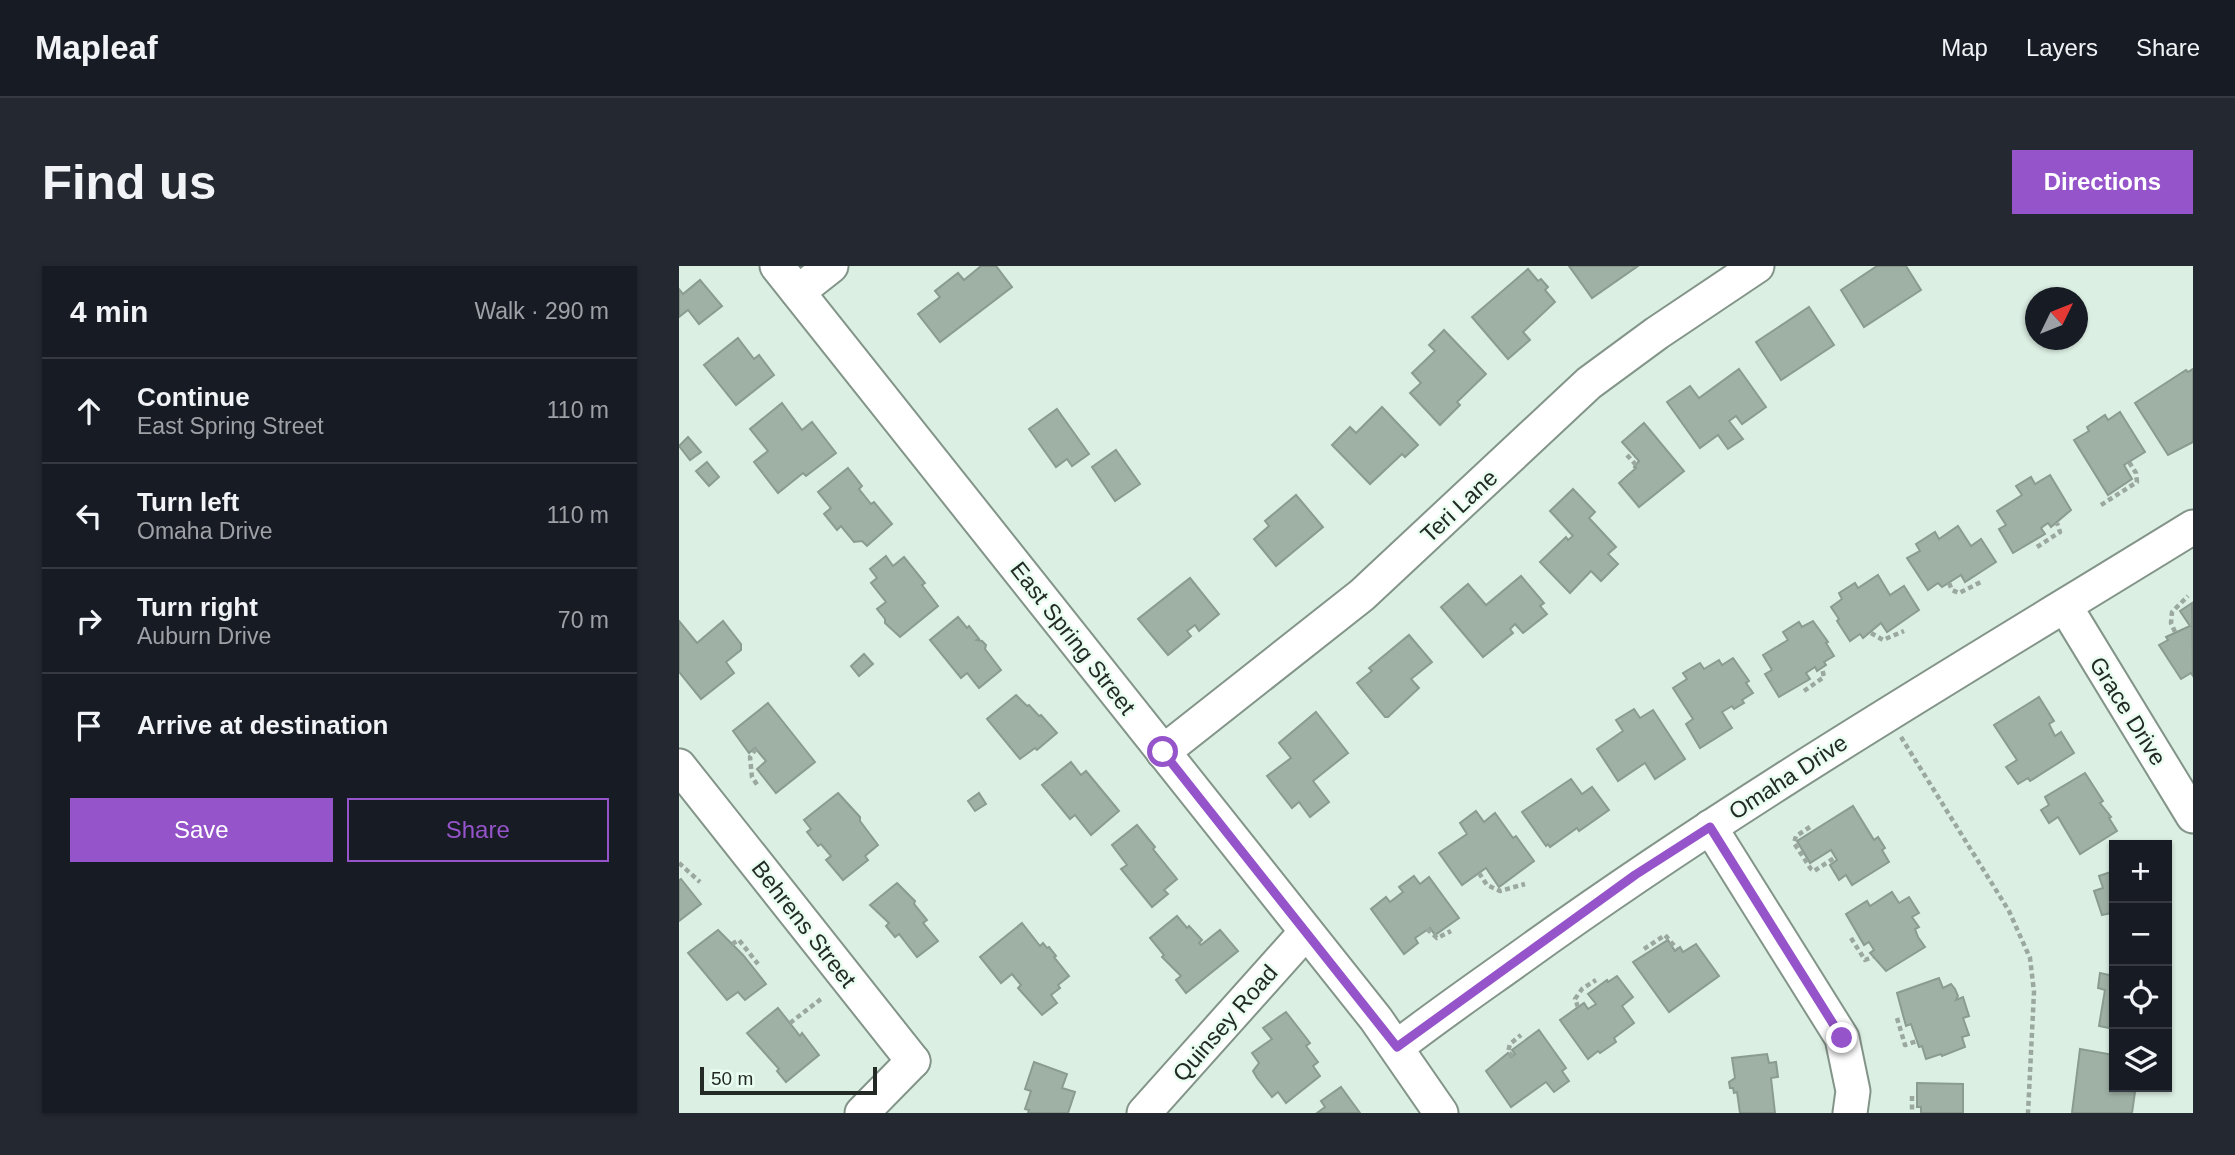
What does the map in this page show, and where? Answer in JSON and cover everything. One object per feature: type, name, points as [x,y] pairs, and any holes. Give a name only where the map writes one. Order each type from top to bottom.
[{"type":"street","name":"East Spring Street","points":[[777,266],[1397,1047],[1441,1113]]},
{"type":"street","points":[[798,292],[831,266]]},
{"type":"street","name":"Teri Lane","points":[[1163,752],[1362,595],[1589,383],[1657,333],[1757,266]]},
{"type":"street","name":"Omaha Drive","points":[[1397,1047],[1635,875],[1896,707],[2193,527]]},
{"type":"street","name":"Grace Drive","points":[[2065,606],[2193,816]]},
{"type":"street","name":"Behrens Street","points":[[679,766],[926,1061],[862,1113]]},
{"type":"street","points":[[1710,827],[1842,1038],[1853,1091],[1850,1113]]},
{"type":"street","name":"Quinsey Road","points":[[1144,1113],[1306,932]]},
{"type":"path","points":[[1627,454],[1636,465]]},
{"type":"path","points":[[2101,505],[2137,482],[2136,473],[2129,462]]},
{"type":"path","points":[[2037,547],[2060,532],[2057,523]]},
{"type":"path","points":[[1949,583],[1952,590],[1959,593],[1983,581]]},
{"type":"path","points":[[2175,632],[2171,623],[2172,612],[2188,596]]},
{"type":"path","points":[[1871,633],[1883,640],[1904,631]]},
{"type":"path","points":[[1804,691],[1824,677],[1822,668]]},
{"type":"path","points":[[1895,728],[2009,911],[2031,958],[2033,992],[2028,1113]]},
{"type":"path","points":[[756,749],[750,757],[752,777],[758,786]]},
{"type":"path","points":[[1810,827],[1796,836],[1794,843],[1811,870],[1814,871],[1836,857]]},
{"type":"path","points":[[679,863],[700,882]]},
{"type":"path","points":[[1479,873],[1487,885],[1500,891],[1525,884]]},
{"type":"path","points":[[1427,929],[1437,938],[1451,931]]},
{"type":"path","points":[[1644,949],[1665,935],[1677,949]]},
{"type":"path","points":[[1851,938],[1865,960],[1873,957]]},
{"type":"path","points":[[733,944],[739,940],[758,964]]},
{"type":"path","points":[[1578,1007],[1575,999],[1577,994],[1596,980]]},
{"type":"path","points":[[790,1023],[821,999]]},
{"type":"path","points":[[1897,1018],[1905,1045],[1917,1041]]},
{"type":"path","points":[[1513,1056],[1508,1052],[1510,1044],[1521,1035]]},
{"type":"path","points":[[1912,1096],[1912,1113]]},
{"type":"building","points":[[981,266],[996,266],[1012,287],[940,342],[918,314],[940,297],[935,291],[958,273],[964,280]]},
{"type":"building","points":[[1569,266],[1638,266],[1592,298]]},
{"type":"building","points":[[1877,266],[1906,266],[1921,290],[1864,327],[1841,290]]},
{"type":"building","points":[[1528,269],[1538,281],[1541,279],[1548,287],[1545,290],[1555,302],[1523,332],[1530,340],[1508,359],[1472,317]]},
{"type":"building","points":[[700,280],[722,306],[699,324],[688,310],[679,317],[679,289],[683,294]]},
{"type":"building","points":[[1809,307],[1834,345],[1781,380],[1756,342]]},
{"type":"building","points":[[1444,330],[1486,374],[1457,402],[1460,405],[1440,425],[1410,393],[1421,383],[1412,373],[1435,351],[1429,345]]},
{"type":"building","points":[[738,338],[754,359],[759,355],[774,375],[736,405],[704,365]]},
{"type":"building","points":[[1739,369],[1766,407],[1742,424],[1736,416],[1729,421],[1743,439],[1728,449],[1718,435],[1700,448],[1667,402],[1690,386],[1699,398]]},
{"type":"building","points":[[2193,369],[2193,442],[2168,455],[2135,403],[2186,370],[2188,372]]},
{"type":"building","points":[[782,403],[802,430],[812,422],[836,453],[806,476],[803,473],[778,493],[754,462],[768,451],[750,429]]},
{"type":"building","points":[[1382,407],[1418,445],[1405,457],[1402,454],[1370,484],[1332,445],[1350,427],[1356,433]]},
{"type":"building","points":[[1057,409],[1089,454],[1072,466],[1067,459],[1056,467],[1029,429]]},
{"type":"building","points":[[2120,412],[2145,452],[2124,465],[2132,479],[2108,495],[2074,440],[2089,431],[2087,427],[2105,415],[2108,420]]},
{"type":"building","points":[[1644,423],[1684,471],[1639,507],[1619,483],[1636,468],[1634,467],[1639,461],[1622,442]]},
{"type":"building","points":[[688,437],[701,452],[690,460],[679,446]]},
{"type":"building","points":[[1116,450],[1140,484],[1115,501],[1092,467]]},
{"type":"building","points":[[707,462],[719,477],[709,486],[696,471]]},
{"type":"building","points":[[848,468],[862,486],[859,489],[892,524],[867,546],[862,541],[854,542],[841,526],[837,530],[824,514],[831,508],[818,492]]},
{"type":"building","points":[[2050,475],[2071,510],[2051,527],[2048,523],[2041,528],[2045,534],[2013,553],[1999,529],[2006,525],[1997,511],[2022,495],[2016,486],[2031,477],[2035,484]]},
{"type":"building","points":[[1573,489],[1595,512],[1589,518],[1616,547],[1608,554],[1618,564],[1601,581],[1591,571],[1570,593],[1540,562],[1566,537],[1568,540],[1573,536],[1550,511]]},
{"type":"building","points":[[1296,495],[1323,527],[1276,566],[1254,539],[1269,526],[1265,521]]},
{"type":"building","points":[[1958,526],[1971,546],[1981,539],[1996,562],[1965,582],[1961,575],[1942,587],[1938,583],[1928,590],[1907,558],[1920,551],[1916,544],[1935,532],[1939,539]]},
{"type":"building","points":[[886,556],[893,566],[904,557],[925,583],[922,585],[938,606],[900,637],[885,623],[877,609],[886,602],[871,583],[877,578],[870,569]]},
{"type":"building","points":[[1878,575],[1890,595],[1904,586],[1919,610],[1887,632],[1881,623],[1863,638],[1860,634],[1850,641],[1831,607],[1842,599],[1839,593],[1855,583],[1858,588]]},
{"type":"building","points":[[1521,576],[1544,603],[1540,606],[1547,614],[1523,633],[1515,624],[1510,629],[1513,633],[1483,657],[1441,607],[1468,584],[1486,605]]},
{"type":"building","points":[[1190,578],[1219,614],[1199,631],[1195,625],[1187,631],[1191,636],[1168,655],[1138,619]]},
{"type":"building","points":[[2192,603],[2193,676],[2191,673],[2181,679],[2159,645],[2168,640],[2166,637],[2190,626],[2180,611]]},
{"type":"building","points":[[958,617],[967,628],[969,626],[979,639],[977,640],[986,645],[985,649],[1001,670],[979,688],[967,673],[961,678],[930,640]]},
{"type":"building","points":[[679,621],[697,643],[723,621],[741,644],[741,650],[726,662],[734,673],[701,699],[679,672]]},
{"type":"building","points":[[1813,621],[1834,656],[1824,662],[1826,665],[1817,671],[1815,667],[1806,673],[1810,679],[1779,697],[1765,674],[1772,670],[1763,655],[1788,640],[1783,632],[1799,622],[1802,627]]},
{"type":"building","points":[[1409,635],[1432,662],[1411,679],[1419,688],[1385,717],[1357,683],[1372,671],[1369,668]]},
{"type":"building","points":[[864,654],[873,664],[859,676],[851,666]]},
{"type":"building","points":[[1733,658],[1749,681],[1746,683],[1753,693],[1742,700],[1744,703],[1722,712],[1732,728],[1700,748],[1686,724],[1693,719],[1673,688],[1687,679],[1683,673],[1700,663],[1704,669],[1719,660],[1722,665]]},
{"type":"building","points":[[1016,695],[1041,715],[1057,733],[1037,750],[1035,748],[1020,759],[987,719]]},
{"type":"building","points":[[2039,697],[2054,721],[2049,724],[2055,736],[2061,732],[2074,753],[2030,781],[2028,778],[2018,784],[2006,767],[2017,760],[1994,725]]},
{"type":"building","points":[[768,703],[815,762],[776,793],[757,769],[766,761],[755,748],[749,753],[733,731]]},
{"type":"building","points":[[1634,709],[1640,718],[1653,710],[1685,759],[1655,779],[1645,763],[1618,781],[1597,749],[1623,731],[1616,720]]},
{"type":"building","points":[[1316,712],[1348,753],[1313,781],[1329,802],[1310,817],[1299,802],[1292,808],[1267,776],[1291,758],[1279,743]]},
{"type":"building","points":[[1071,762],[1081,775],[1086,771],[1119,811],[1091,835],[1075,815],[1070,819],[1042,785]]},
{"type":"building","points":[[2085,773],[2103,801],[2100,803],[2111,817],[2109,818],[2117,831],[2080,854],[2058,817],[2049,823],[2041,810],[2049,805],[2045,797]]},
{"type":"building","points":[[1571,779],[1582,794],[1592,787],[1609,810],[1579,831],[1577,828],[1550,847],[1548,844],[1546,846],[1522,812]]},
{"type":"building","points":[[838,793],[860,817],[860,821],[878,845],[865,856],[868,860],[843,880],[826,860],[831,856],[821,844],[818,846],[807,832],[811,829],[804,820]]},
{"type":"building","points":[[979,793],[986,804],[975,811],[968,801]]},
{"type":"building","points":[[1853,806],[1874,840],[1878,837],[1889,862],[1852,885],[1846,875],[1839,880],[1830,865],[1837,860],[1831,850],[1810,863],[1797,841]]},
{"type":"building","points":[[1476,811],[1484,822],[1495,813],[1534,861],[1499,887],[1486,868],[1462,885],[1439,853],[1467,834],[1460,823]]},
{"type":"building","points":[[1137,825],[1177,879],[1164,890],[1168,894],[1152,907],[1121,869],[1127,865],[1112,845]]},
{"type":"building","points":[[2109,873],[2109,913],[2102,915],[2094,891],[2103,888],[2099,876]]},
{"type":"building","points":[[1414,876],[1420,884],[1429,877],[1459,918],[1435,935],[1430,928],[1415,938],[1418,943],[1404,954],[1371,909],[1386,897],[1390,902],[1403,892],[1399,887]]},
{"type":"building","points":[[681,879],[701,904],[679,921],[679,880]]},
{"type":"building","points":[[897,883],[915,901],[914,904],[927,920],[923,923],[938,941],[917,957],[899,934],[895,937],[886,926],[889,923],[870,905]]},
{"type":"building","points":[[1892,892],[1899,903],[1909,897],[1919,913],[1912,917],[1919,927],[1915,929],[1918,937],[1925,947],[1886,971],[1870,953],[1874,950],[1869,942],[1864,945],[1846,914],[1867,901],[1870,906]]},
{"type":"building","points":[[1177,916],[1202,940],[1199,943],[1201,945],[1220,930],[1238,951],[1186,993],[1176,980],[1181,976],[1162,957],[1164,955],[1150,938]]},
{"type":"building","points":[[1022,923],[1040,946],[1043,943],[1049,947],[1069,976],[1051,995],[1057,1003],[1042,1015],[1018,988],[1021,985],[1012,974],[1001,983],[980,957]]},
{"type":"building","points":[[718,930],[766,984],[745,1000],[738,992],[727,1000],[688,953]]},
{"type":"building","points":[[1668,940],[1675,951],[1680,947],[1683,952],[1696,944],[1719,976],[1669,1012],[1633,962]]},
{"type":"building","points":[[2100,973],[2109,975],[2109,1028],[2099,1026],[2105,990],[2098,988]]},
{"type":"building","points":[[1617,976],[1633,997],[1622,1006],[1634,1023],[1614,1038],[1616,1042],[1588,1059],[1560,1020],[1584,1003],[1588,1009],[1596,1004],[1588,994]]},
{"type":"building","points":[[1939,978],[1943,988],[1951,984],[1955,989],[1958,996],[1956,1000],[1963,997],[1969,1016],[1963,1018],[1969,1035],[1962,1037],[1965,1047],[1926,1059],[1911,1024],[1906,1026],[1897,993]]},
{"type":"building","points":[[778,1008],[819,1055],[786,1082],[777,1071],[779,1069],[747,1033]]},
{"type":"building","points":[[1286,1012],[1310,1043],[1306,1046],[1318,1062],[1313,1066],[1320,1076],[1286,1103],[1278,1092],[1272,1097],[1257,1078],[1253,1071],[1259,1063],[1252,1053],[1272,1039],[1263,1028]]},
{"type":"building","points":[[1539,1030],[1566,1068],[1562,1071],[1569,1081],[1554,1092],[1546,1082],[1511,1107],[1486,1071],[1508,1053],[1511,1057],[1515,1054],[1512,1050]]},
{"type":"building","points":[[2080,1049],[2109,1054],[2109,1092],[2135,1092],[2132,1113],[2072,1113]]},
{"type":"building","points":[[1767,1054],[1769,1063],[1776,1062],[1778,1077],[1771,1078],[1775,1113],[1740,1113],[1737,1092],[1734,1093],[1733,1088],[1730,1088],[1729,1082],[1735,1078],[1732,1058]]},
{"type":"building","points":[[1034,1062],[1067,1074],[1062,1088],[1075,1092],[1068,1113],[1028,1113],[1029,1110],[1025,1109],[1031,1091],[1025,1089]]},
{"type":"building","points":[[1917,1083],[1963,1084],[1963,1113],[1921,1113],[1921,1107],[1917,1107]]},
{"type":"building","points":[[1341,1087],[1360,1113],[1317,1113],[1325,1107],[1321,1101]]},
{"type":"route","points":[[1163,752],[1397,1047],[1635,875],[1710,827],[1842,1038]]}]
